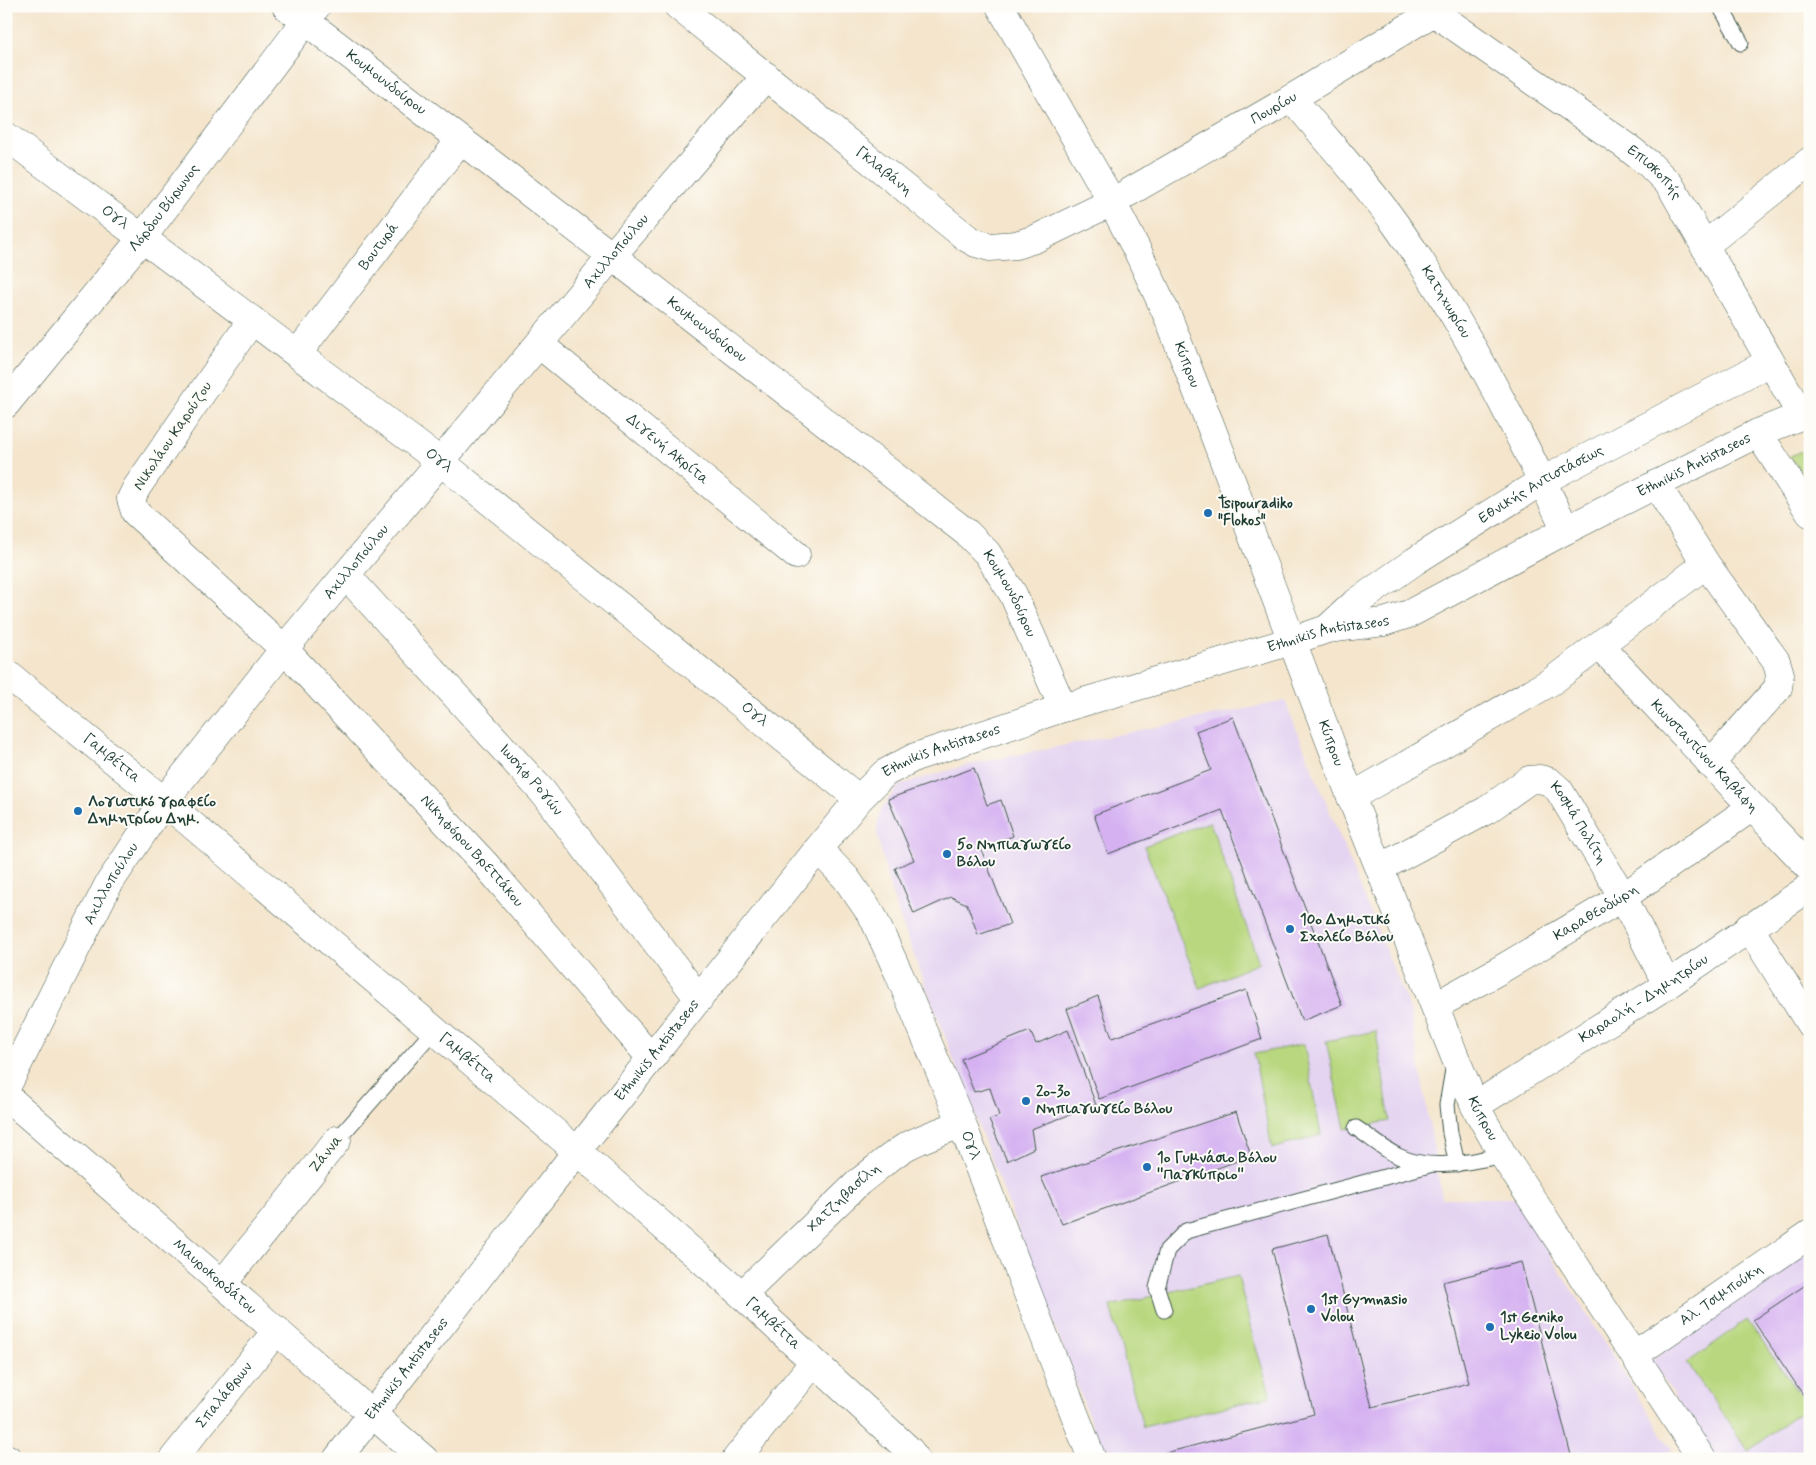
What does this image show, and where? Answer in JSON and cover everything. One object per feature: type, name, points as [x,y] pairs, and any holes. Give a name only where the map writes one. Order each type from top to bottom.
[{"type":"street","name":"Γκλαβάνη","points":[[678,6],[967,238],[984,246],[995,248],[1028,241],[1112,202]]},
{"type":"street","name":"Κύπρου","points":[[1000,6],[1112,202],[1139,254],[1195,384],[1352,797],[1475,1106],[1504,1154],[1702,1459]]},
{"type":"street","name":"Πουρίου","points":[[1112,202],[1292,98],[1429,9]]},
{"type":"street","name":"Επισκοπής","points":[[1429,9],[1626,146],[1649,164],[1670,185],[1770,362],[1806,414]]},
{"type":"street","name":"Κουμουνδούρου","points":[[303,11],[460,140],[612,256],[973,540],[987,553],[1013,594],[1063,708]]},
{"type":"street","name":"Λόρδου Βύρωνος","points":[[6,404],[142,238],[303,11]]},
{"type":"street","name":"Αχιλλοπούλου","points":[[6,1088],[108,885],[164,801],[284,649],[612,256],[766,76]]},
{"type":"street","name":"Κατηχωρίου","points":[[1292,98],[1384,210],[1417,256],[1472,346],[1566,530]]},
{"type":"street","name":"Ογλ","points":[[6,136],[441,462],[860,799]]},
{"type":"street","name":"Βουτυρά","points":[[298,354],[460,140]]},
{"type":"street","points":[[1704,246],[1810,161]]},
{"type":"street","name":"Νικολάου Καρούζου","points":[[252,320],[147,471],[131,499],[135,512],[284,649]]},
{"type":"street","name":"Διγενή Ακρίτα","points":[[539,344],[796,555]]},
{"type":"street","name":"Εθνικής Αντιστάσεως","points":[[1327,629],[1354,604],[1416,561],[1542,481],[1770,362]]},
{"type":"street","name":"Ethnikis Antistaseos","points":[[337,1459],[577,1151],[818,849],[876,781],[898,765],[949,745],[1063,708],[1292,642],[1327,629],[1384,622],[1409,614],[1656,484],[1758,433],[1806,414]]},
{"type":"street","points":[[1758,433],[1810,512]]},
{"type":"street","points":[[1656,484],[1706,564],[1776,661],[1780,674],[1778,688],[1710,764]]},
{"type":"street","points":[[1352,797],[1552,681],[1706,564]]},
{"type":"street","name":"Ιωσήφ Ρογών","points":[[346,575],[542,791],[699,999]]},
{"type":"street","name":"Κωνσταντίνου Καβάφη","points":[[1600,646],[1751,808],[1810,868]]},
{"type":"street","name":"Νικηφόρου Βρεττάκου","points":[[284,649],[486,865],[651,1058]]},
{"type":"street","name":"Γαμβέττα","points":[[6,673],[164,801],[577,1151],[742,1295],[813,1363],[910,1451],[915,1459]]},
{"type":"street","name":"Κοσμά Πολίτη","points":[[1380,868],[1487,810],[1529,780],[1540,779],[1550,782],[1559,790],[1623,897],[1667,984]]},
{"type":"street","name":"Καραθεοδώρη","points":[[1435,1006],[1623,897],[1751,808]]},
{"type":"street","name":"Ογλ","points":[[818,849],[846,878],[873,917],[899,974],[962,1124],[1092,1459]]},
{"type":"street","name":"Καραολή - Δημητρίου","points":[[1475,1106],[1667,984],[1810,887]]},
{"type":"street","points":[[1749,927],[1810,1024]]},
{"type":"street","name":"Μαυροκορδάτου","points":[[6,1096],[223,1282],[424,1459]]},
{"type":"street","name":"Χατζηβασίλη","points":[[742,1295],[859,1182],[878,1167],[906,1147],[962,1124]]},
{"type":"street","name":"Ζάννα","points":[[223,1282],[337,1140]]},
{"type":"street","name":"Αλ. Τσιμπούκη","points":[[1634,1355],[1810,1234]]},
{"type":"street","name":"Σπαλάθρων","points":[[173,1459],[277,1330]]},
{"type":"street","points":[[736,1459],[813,1363]]},
{"type":"lane","points":[[1720,6],[1741,43]]},
{"type":"lane","name":"Ζάννα","points":[[337,1140],[434,1030]]},
{"type":"lane","points":[[1455,1057],[1447,1104],[1450,1133],[1457,1164]]},
{"type":"lane","points":[[1356,1128],[1398,1156],[1429,1165]]},
{"type":"lane","points":[[1164,1310],[1157,1288],[1167,1250],[1186,1231],[1429,1165],[1457,1164],[1504,1154]]},
{"type":"shaded area","points":[[1285,701],[1410,1010],[1442,1198],[1514,1198],[1672,1450],[1657,1459],[1105,1459],[903,926],[889,885],[877,832],[878,821],[881,810],[899,785],[967,765]]},
{"type":"shaded area","points":[[1810,1251],[1810,1459],[1714,1459],[1651,1360]]},
{"type":"green space","points":[[1810,448],[1810,487],[1790,456]]},
{"type":"green space","points":[[1210,822],[1259,963],[1200,988],[1144,846]]},
{"type":"green space","points":[[1376,1031],[1390,1121],[1345,1129],[1326,1041]]},
{"type":"green space","points":[[1304,1044],[1321,1135],[1272,1149],[1254,1054]]},
{"type":"green space","points":[[1238,1276],[1254,1341],[1271,1396],[1143,1427],[1110,1306]]},
{"type":"green space","points":[[1747,1320],[1808,1407],[1748,1450],[1687,1363]]},
{"type":"building","name":"10ο Δημοτικό Σχολείο Βόλου","points":[[1233,717],[1342,1005],[1302,1021],[1222,810],[1108,854],[1094,815],[1211,770],[1196,731]]},
{"type":"building","name":"5ο Νηπιαγωγείο Βόλου","points":[[974,768],[987,805],[1001,800],[1013,836],[981,849],[1010,924],[978,935],[967,904],[951,897],[914,914],[895,868],[914,860],[888,799]]},
{"type":"building","points":[[1246,990],[1262,1039],[1099,1099],[1067,1009],[1098,996],[1112,1038]]},
{"type":"building","name":"2ο-3ο Νηπιαγωγείο Βόλου","points":[[1068,1030],[1096,1105],[1031,1129],[1034,1148],[1007,1161],[989,1120],[999,1116],[990,1088],[974,1092],[961,1059],[1030,1031],[1036,1044]]},
{"type":"building","name":"1ο Γυμνάσιο Βόλου ''Παγκύπριο''","points":[[1236,1112],[1251,1156],[1062,1224],[1041,1177]]},
{"type":"building","points":[[1328,1234],[1372,1407],[1469,1383],[1443,1282],[1521,1262],[1572,1459],[1143,1459],[1314,1414],[1272,1249]]},
{"type":"building","points":[[1810,1282],[1810,1405],[1753,1320]]},
{"type":"place","name":"Tsipouradiko \"Flokos\"","points":[[1208,513]]},
{"type":"place","name":"Λογιστικό γραφείο Δημητρίου Δημ.","points":[[78,811]]},
{"type":"place","name":"5ο Νηπιαγωγείο Βόλου","points":[[947,854]]},
{"type":"place","name":"10ο Δημοτικό Σχολείο Βόλου","points":[[1290,929]]},
{"type":"place","name":"2ο-3ο Νηπιαγωγείο Βόλου","points":[[1026,1101]]},
{"type":"place","name":"1ο Γυμνάσιο Βόλου ''Παγκύπριο''","points":[[1147,1167]]},
{"type":"place","name":"1st Gymnasio Volou","points":[[1311,1309]]},
{"type":"place","name":"1st Geniko Lykeio Volou","points":[[1490,1327]]}]
